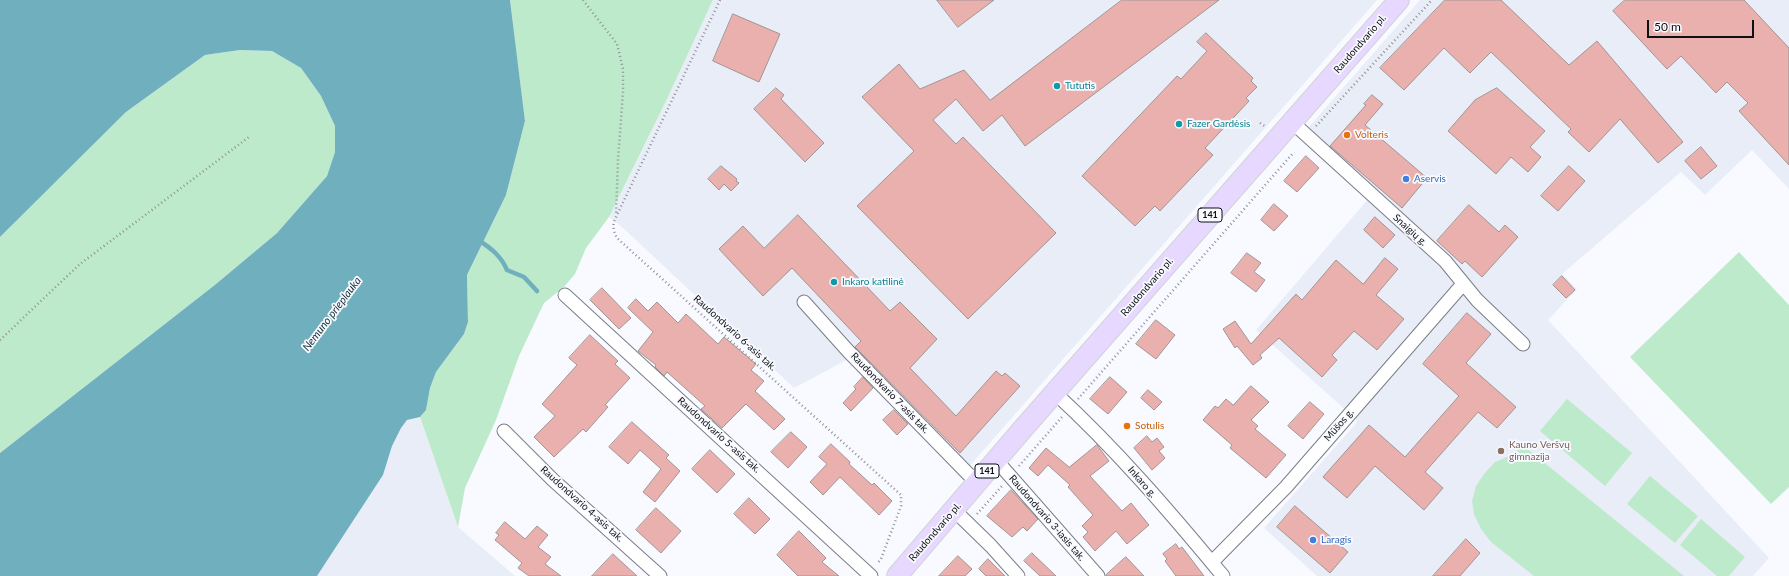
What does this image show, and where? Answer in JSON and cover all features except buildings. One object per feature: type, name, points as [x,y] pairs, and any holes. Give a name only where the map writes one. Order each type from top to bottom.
[{"type":"main road","name":"Raudondvario pl.","points":[[902,574],[996,460],[1398,0]]},
{"type":"street","name":"Snaigių g.","points":[[1292,122],[1445,261],[1463,284],[1523,344]]},
{"type":"street","name":"Mūšos g.","points":[[1212,562],[1286,487],[1463,284]]},
{"type":"street","name":"Raudondvario 5-asis tak.","points":[[565,295],[871,576]]},
{"type":"street","name":"Raudondvario 7-asis tak.","points":[[804,302],[849,352],[977,483]]},
{"type":"street","name":"Inkaro g.","points":[[1055,393],[1115,451],[1223,576]]},
{"type":"street","name":"Raudondvario 4-asis tak.","points":[[504,431],[553,480],[660,576]]},
{"type":"street","name":"Raudondvario 3-iasis tak.","points":[[996,460],[1098,576]]},
{"type":"street","points":[[954,510],[1018,576]]},
{"type":"path","points":[[583,0],[617,44],[623,69],[624,92],[618,160],[616,217]]},
{"type":"path","name":"Raudondvario 6-asis tak.","points":[[720,0],[616,217],[613,224],[617,238],[901,495],[901,506],[882,559]]},
{"type":"path","points":[[0,340],[80,264],[249,138]]},
{"type":"path","points":[[968,524],[1294,152]]},
{"type":"shaded area","points":[[713,0],[1377,0],[960,477],[856,355],[794,388],[622,227],[609,217],[667,99]]},
{"type":"shaded area","points":[[1420,0],[1789,0],[1789,189],[1752,150],[1705,195],[1681,172],[1562,274],[1577,289],[1548,320],[1769,558],[1753,576],[1317,576],[1264,528],[1358,421],[1256,330],[1374,192],[1307,129]]},
{"type":"shaded area","points":[[420,417],[458,527],[515,576],[317,576],[383,475],[392,446],[401,428],[407,420]]},
{"type":"green space","points":[[510,0],[713,0],[667,99],[609,217],[586,248],[575,274],[564,287],[544,303],[519,356],[496,420],[465,488],[458,527],[420,417],[426,410],[430,388],[436,372],[464,334],[468,322],[467,275],[506,195],[525,121]]},
{"type":"green space","points":[[240,50],[272,51],[301,68],[321,96],[335,126],[335,152],[327,176],[277,233],[216,284],[0,453],[0,237],[126,112],[205,55]]},
{"type":"green space","points":[[1739,252],[1789,305],[1789,487],[1771,504],[1630,357]]},
{"type":"green space","points":[[1567,399],[1632,453],[1605,486],[1540,431]]},
{"type":"green space","points":[[1520,443],[1684,576],[1534,576],[1491,542],[1481,529],[1474,514],[1472,501],[1476,486],[1495,462],[1509,456],[1524,457],[1515,449]]},
{"type":"green space","points":[[1650,476],[1698,516],[1675,543],[1627,504]]},
{"type":"green space","points":[[1701,519],[1745,557],[1729,576],[1717,576],[1680,545]]},
{"type":"water","name":"Nemuno prieplauka","points":[[0,0],[510,0],[525,121],[506,195],[467,275],[468,322],[464,334],[436,372],[430,388],[426,410],[420,417],[407,420],[401,428],[392,446],[383,475],[317,576],[0,576],[0,453],[216,284],[277,233],[327,176],[335,152],[335,126],[321,96],[301,68],[272,51],[240,50],[205,55],[126,112],[0,237]]},
{"type":"waterway","points":[[478,240],[495,253],[507,270],[524,277],[537,291]]},
{"type":"place","name":"Tututis","points":[[1057,86]]},
{"type":"place","name":"Fazer Gardėsis","points":[[1179,124]]},
{"type":"place","name":"Volteris","points":[[1347,135]]},
{"type":"place","name":"Aservis","points":[[1406,179]]},
{"type":"place","name":"Inkaro katilinė","points":[[834,282]]},
{"type":"place","name":"Sotulis","points":[[1127,426]]},
{"type":"place","name":"Kauno Veršvų gimnazija","points":[[1501,451]]},
{"type":"place","name":"Laragis","points":[[1313,540]]}]
